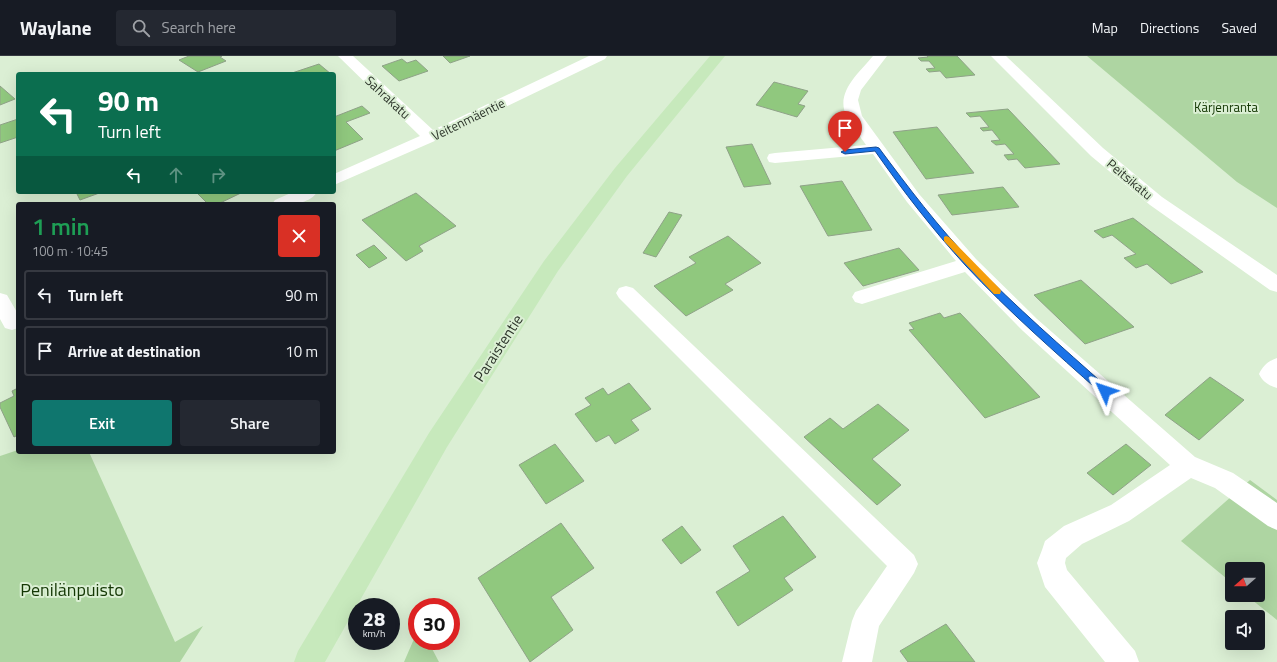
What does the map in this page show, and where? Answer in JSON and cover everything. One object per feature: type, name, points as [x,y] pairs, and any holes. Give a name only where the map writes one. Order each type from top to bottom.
[{"type":"main road","name":"Paraistentie","points":[[309,662],[438,440],[551,266],[621,172],[718,56]]},
{"type":"street","name":"Sahrakatu","points":[[345,56],[431,137]]},
{"type":"street","name":"Veitenmäentie","points":[[336,179],[431,137],[600,56]]},
{"type":"street","points":[[880,56],[854,88],[850,100],[854,116],[876,149],[913,198],[969,264],[1030,325],[1188,466],[1203,469],[1223,480],[1277,518]]},
{"type":"street","name":"Peitsikatu","points":[[998,56],[1097,152],[1128,178],[1156,200],[1277,285]]},
{"type":"street","points":[[775,158],[876,149]]},
{"type":"street","points":[[286,202],[304,194]]},
{"type":"street","points":[[862,297],[969,264]]},
{"type":"street","points":[[626,293],[904,564],[866,621],[857,662]]},
{"type":"street","points":[[0,300],[10,323]]},
{"type":"street","points":[[1277,367],[1270,374],[1277,379]]},
{"type":"street","points":[[1124,662],[1055,577],[1051,562],[1055,550],[1073,535],[1120,513],[1188,466]]},
{"type":"green space","name":"Kärjenranta","points":[[1087,56],[1277,56],[1277,208],[1237,182]]},
{"type":"green space","name":"Penilänpuisto","points":[[16,451],[16,454],[90,454],[175,642],[203,626],[180,662],[0,662],[0,456]]},
{"type":"green space","points":[[1250,480],[1277,500],[1277,620],[1255,602],[1265,602],[1265,562],[1225,562],[1225,577],[1181,541]]},
{"type":"green space","points":[[409,650],[433,650],[439,662],[404,662]]},
{"type":"building","points":[[189,56],[222,56],[220,57],[226,61],[198,72],[179,60]]},
{"type":"building","points":[[443,56],[470,56],[450,63]]},
{"type":"building","points":[[927,56],[957,56],[975,75],[946,78],[940,71],[929,72],[926,69],[935,68],[929,61],[921,61],[918,58],[928,57]]},
{"type":"building","points":[[402,59],[407,63],[416,60],[428,71],[399,81],[382,66]]},
{"type":"building","points":[[319,64],[329,72],[295,72]]},
{"type":"building","points":[[774,82],[808,91],[798,104],[805,106],[797,117],[756,105]]},
{"type":"building","points":[[0,86],[15,99],[0,105]]},
{"type":"building","points":[[362,106],[370,113],[346,122],[363,139],[336,150],[336,116]]},
{"type":"building","points":[[1008,109],[1060,164],[1025,168],[1017,159],[1008,160],[1004,155],[1014,154],[1005,144],[996,145],[991,141],[1000,140],[992,130],[983,131],[980,128],[989,127],[980,116],[970,117],[966,113]]},
{"type":"building","points":[[16,120],[16,138],[0,143],[0,125]]},
{"type":"building","points":[[937,127],[974,173],[926,179],[893,132]]},
{"type":"building","points":[[752,144],[771,184],[744,187],[726,147]]},
{"type":"building","points":[[842,181],[872,230],[828,236],[800,186]]},
{"type":"building","points":[[1003,187],[1019,207],[952,215],[938,195]]},
{"type":"building","points":[[416,193],[456,226],[419,246],[423,251],[406,261],[362,220]]},
{"type":"building","points":[[77,194],[96,194],[80,200]]},
{"type":"building","points":[[198,194],[239,194],[222,202],[206,202]]},
{"type":"building","points":[[669,212],[682,215],[656,257],[643,253]]},
{"type":"building","points":[[1133,218],[1203,272],[1171,284],[1147,264],[1136,268],[1124,258],[1136,254],[1112,235],[1103,238],[1094,231]]},
{"type":"building","points":[[728,236],[761,263],[725,284],[733,290],[686,316],[654,286],[696,263],[689,257]]},
{"type":"building","points":[[374,245],[387,258],[369,268],[356,255]]},
{"type":"building","points":[[899,248],[919,270],[863,286],[844,263]]},
{"type":"building","points":[[1081,280],[1134,327],[1085,344],[1034,295]]},
{"type":"building","points":[[940,313],[944,318],[960,313],[1040,397],[985,418],[909,330],[914,329],[909,323]]},
{"type":"building","points":[[1210,377],[1244,400],[1199,440],[1165,415]]},
{"type":"building","points":[[629,383],[651,409],[631,420],[639,430],[615,444],[609,435],[596,442],[575,414],[591,405],[585,398],[603,388],[608,395]]},
{"type":"building","points":[[16,389],[16,436],[14,437],[0,407],[0,403],[14,396],[12,391]]},
{"type":"building","points":[[878,404],[909,430],[872,459],[901,485],[877,505],[804,437],[830,418],[843,429]]},
{"type":"building","points":[[555,444],[584,481],[546,504],[519,465]]},
{"type":"building","points":[[1126,444],[1151,465],[1113,495],[1087,473]]},
{"type":"building","points":[[783,516],[816,557],[784,578],[793,590],[738,626],[716,592],[750,571],[733,546]]},
{"type":"building","points":[[561,523],[594,568],[551,597],[573,630],[530,662],[478,578]]},
{"type":"building","points":[[682,526],[701,550],[681,564],[662,540]]},
{"type":"building","points":[[946,624],[975,662],[908,662],[900,651]]},
{"type":"slow traffic","points":[[946,239],[997,291]]},
{"type":"route","points":[[845,152],[876,149],[939,231],[969,264],[1030,325],[1105,391]]}]
